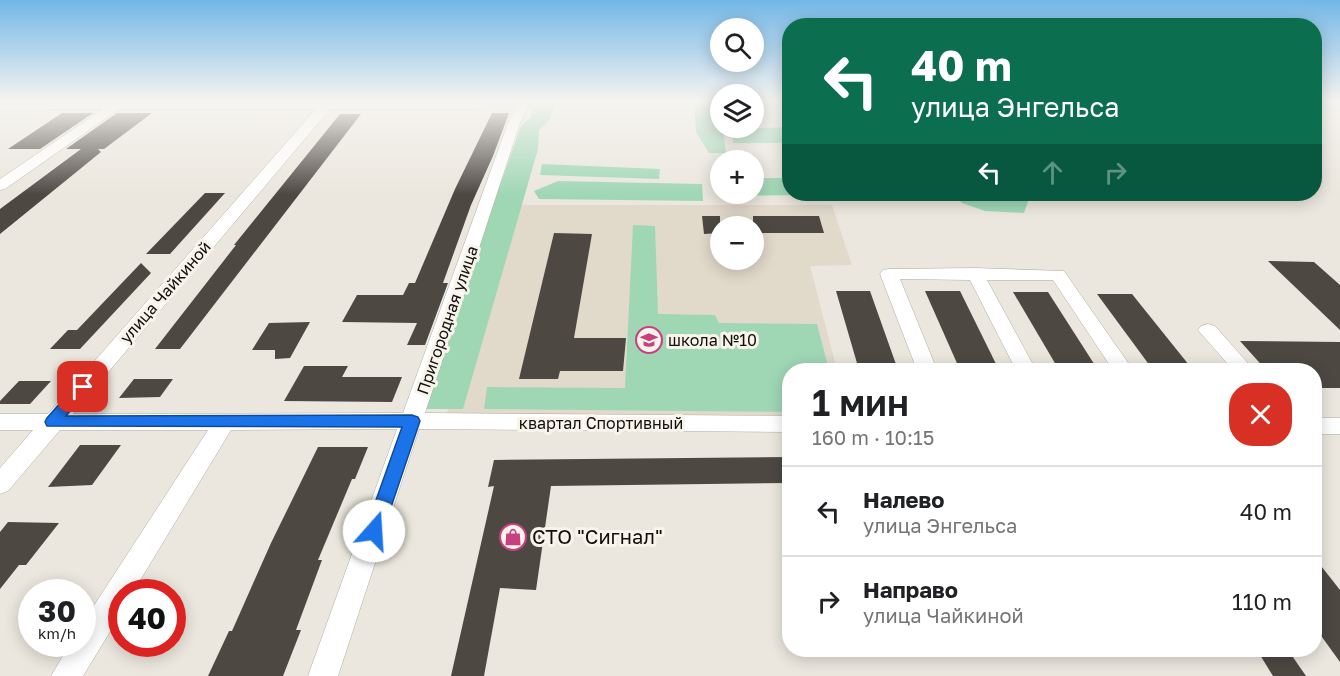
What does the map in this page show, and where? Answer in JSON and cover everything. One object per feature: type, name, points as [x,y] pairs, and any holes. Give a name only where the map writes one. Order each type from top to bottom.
[{"type":"street","points":[[0,186],[77,133]]},
{"type":"street","name":"улица Чайкиной","points":[[0,484],[303,133]]},
{"type":"street","name":"Пригородная улица","points":[[323,676],[511,133]]},
{"type":"street","points":[[975,273],[1022,363]]},
{"type":"street","points":[[924,363],[889,274],[1058,274],[1118,363]]},
{"type":"street","points":[[1208,330],[1238,363]]},
{"type":"street","name":"квартал Спортивный","points":[[0,422],[412,421],[782,424]]},
{"type":"street","points":[[66,676],[224,423]]},
{"type":"street","points":[[1322,426],[1340,426]]},
{"type":"shaded area","name":"школа №10","points":[[511,205],[832,205],[852,265],[810,266],[835,363],[782,363],[782,415],[446,416]]},
{"type":"green space","points":[[519,133],[539,133],[538,149],[463,409],[421,409]]},
{"type":"green space","points":[[696,133],[710,133],[710,138],[724,138],[726,150],[710,150],[710,153]]},
{"type":"green space","points":[[764,133],[782,133],[782,143],[733,143],[733,138],[764,138]]},
{"type":"green space","points":[[542,164],[660,169],[659,179],[540,175]]},
{"type":"green space","points":[[764,178],[782,178],[782,195],[764,195]]},
{"type":"green space","points":[[558,181],[702,184],[703,201],[539,199],[534,191]]},
{"type":"green space","points":[[960,201],[1028,202],[1024,213],[985,211]]},
{"type":"green space","points":[[633,225],[655,226],[658,314],[715,315],[719,323],[817,324],[827,363],[782,363],[782,412],[484,409],[487,387],[625,388]]},
{"type":"building","points":[[33,133],[64,133],[40,149],[8,149]]},
{"type":"building","points":[[89,133],[126,133],[104,149],[98,149],[101,152],[0,234],[0,209],[81,149],[66,149]]},
{"type":"building","points":[[325,133],[347,133],[180,349],[155,349],[236,245],[234,245]]},
{"type":"building","points":[[482,133],[502,133],[471,205],[443,283],[448,283],[425,345],[407,345],[417,323],[342,322],[357,295],[403,295],[409,283],[415,283],[455,189]]},
{"type":"building","points":[[205,193],[225,193],[170,254],[146,254]]},
{"type":"building","points":[[702,216],[710,216],[710,234],[704,234]]},
{"type":"building","points":[[764,216],[819,216],[824,233],[764,233]]},
{"type":"building","name":"школа №10","points":[[554,233],[592,234],[574,338],[626,338],[623,371],[560,371],[558,379],[519,379]]},
{"type":"building","points":[[1268,261],[1314,262],[1340,285],[1340,330]]},
{"type":"building","points":[[141,263],[151,273],[80,349],[50,349],[68,330],[77,330]]},
{"type":"building","points":[[836,291],[870,291],[896,363],[857,363]]},
{"type":"building","points":[[925,291],[960,291],[996,363],[957,363]]},
{"type":"building","points":[[1013,292],[1048,292],[1094,363],[1055,363]]},
{"type":"building","points":[[1097,294],[1132,294],[1187,363],[1148,363]]},
{"type":"building","points":[[310,322],[290,358],[275,359],[275,350],[252,350],[269,323]]},
{"type":"building","points":[[1240,341],[1340,342],[1340,388],[1322,388],[1322,363],[1260,363]]},
{"type":"building","points":[[304,366],[348,366],[342,377],[402,377],[392,402],[284,401]]},
{"type":"building","points":[[134,379],[173,379],[160,397],[119,398]]},
{"type":"building","points":[[19,381],[51,381],[30,404],[0,404],[0,401]]},
{"type":"building","points":[[80,445],[121,445],[92,485],[48,487]]},
{"type":"building","points":[[318,447],[368,447],[318,560],[322,560],[296,630],[301,630],[283,676],[208,676],[229,631],[232,631],[271,543]]},
{"type":"building","points":[[782,457],[782,483],[551,486],[536,590],[500,588],[484,676],[451,676],[494,486],[488,487],[494,460]]},
{"type":"building","points":[[8,522],[59,523],[26,565],[19,565],[0,589],[0,532]]},
{"type":"building","points":[[1322,567],[1340,590],[1340,662],[1322,637]]},
{"type":"building","points":[[1261,657],[1293,657],[1306,676],[1273,676]]},
{"type":"place","name":"школа №10","points":[[649,340]]},
{"type":"place","name":"СТО \"Сигнал\"","points":[[513,537]]},
{"type":"route","points":[[83,387],[53,422],[412,421],[374,531]]}]
